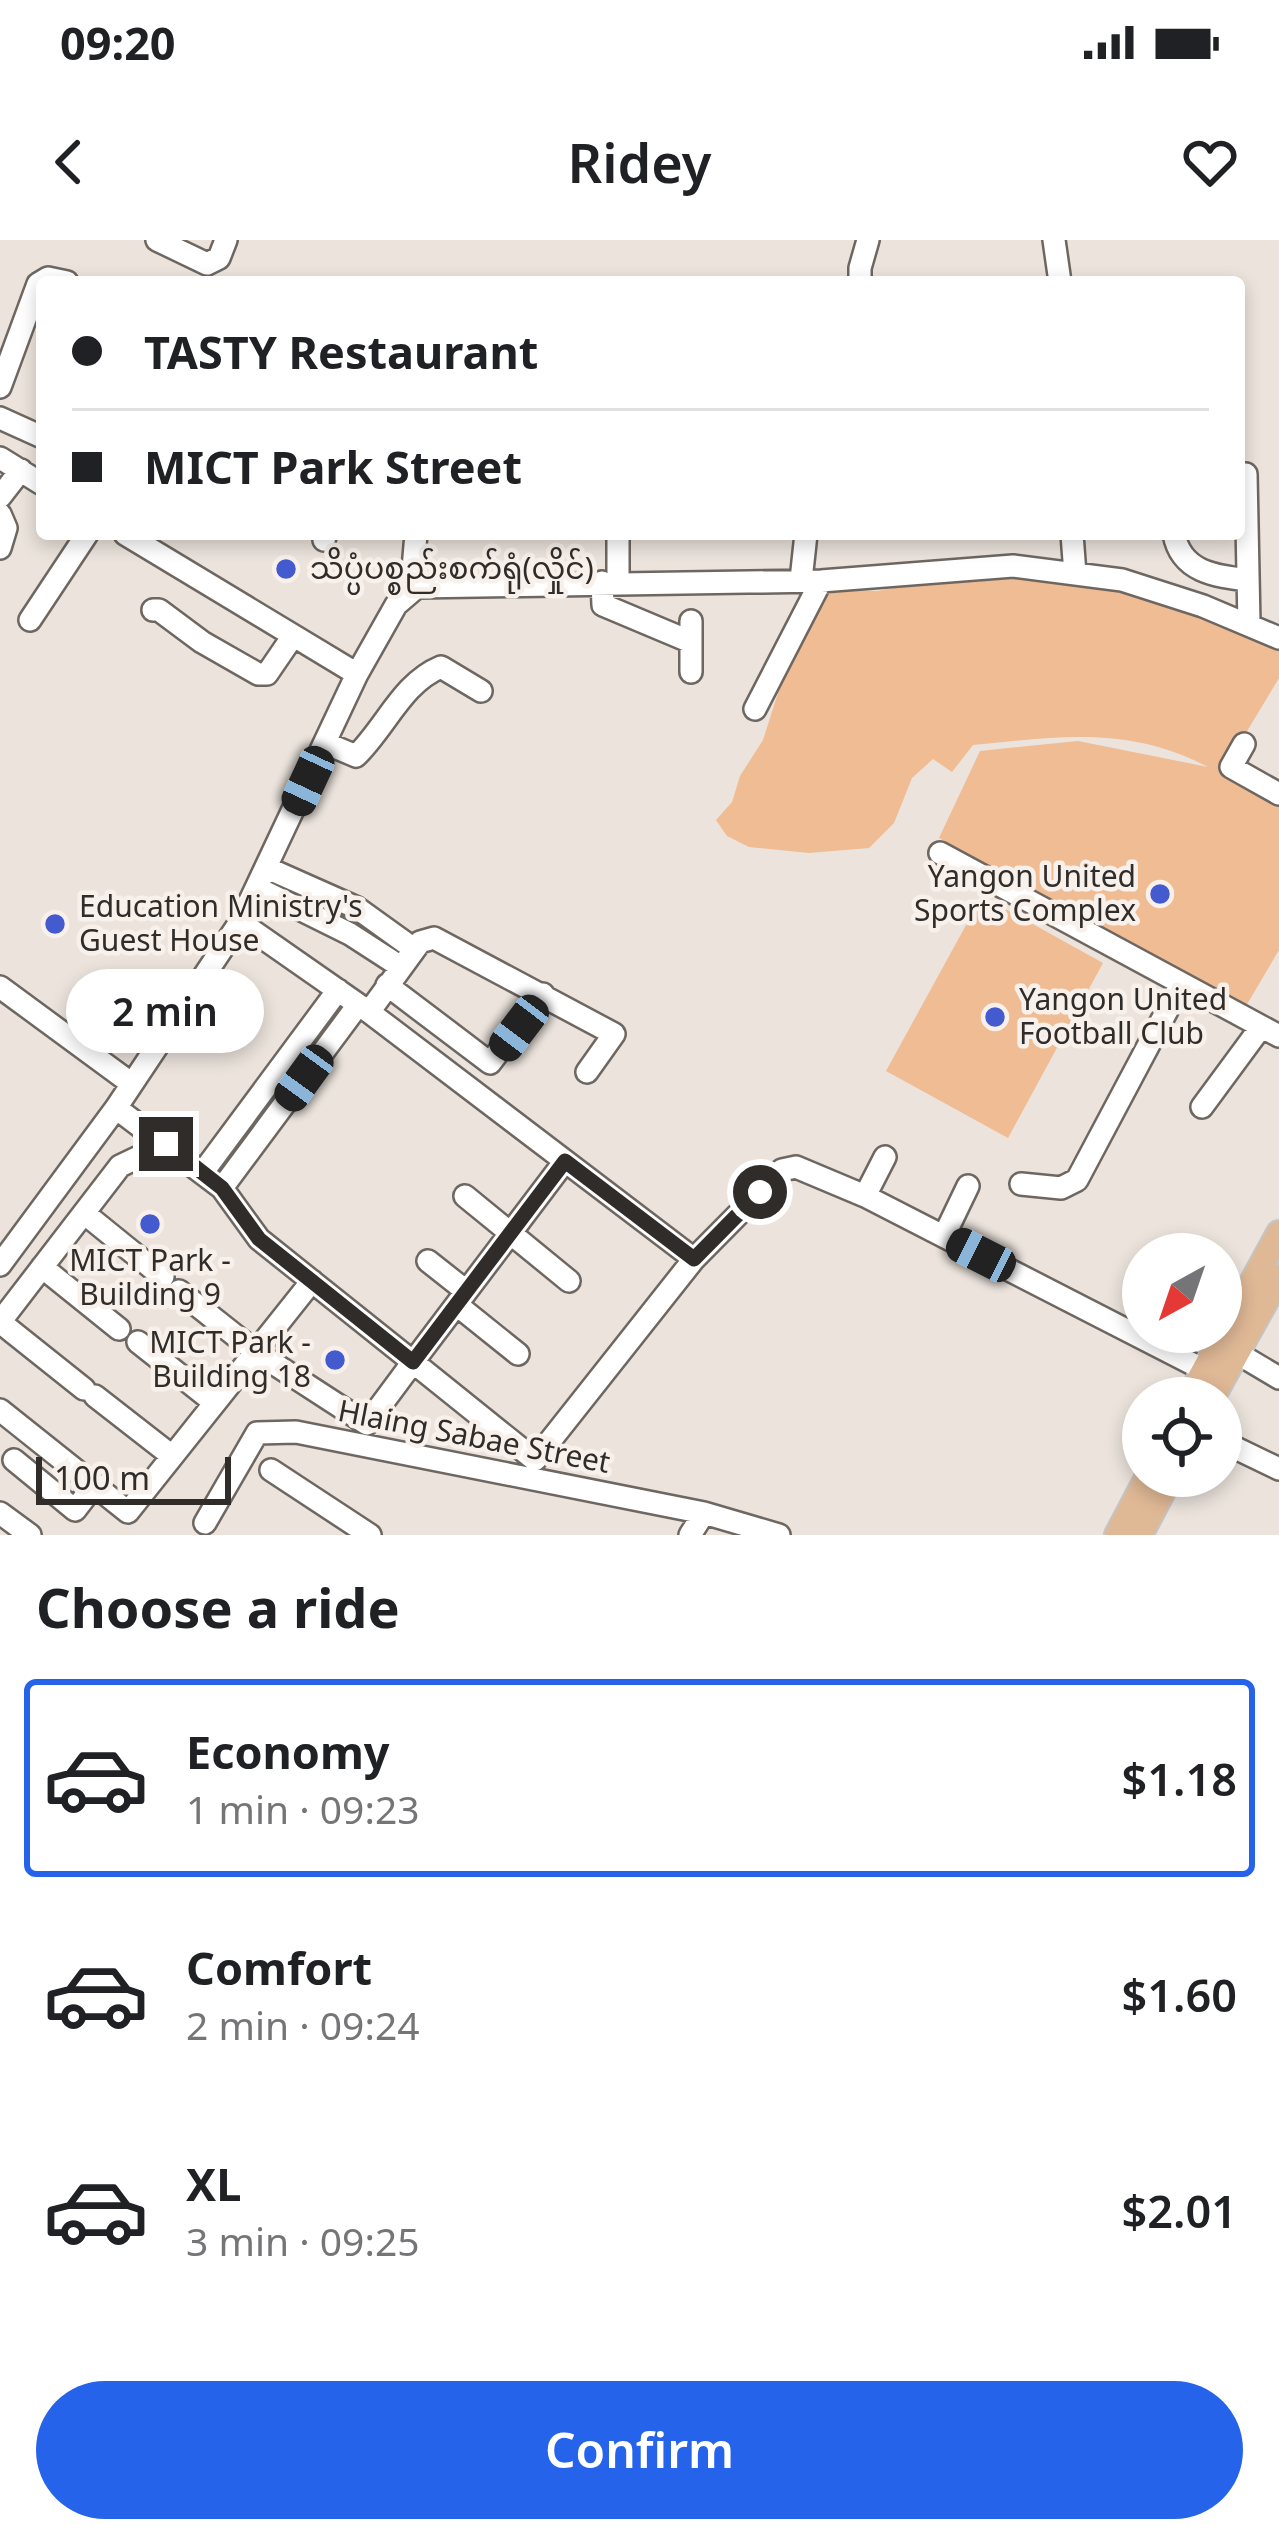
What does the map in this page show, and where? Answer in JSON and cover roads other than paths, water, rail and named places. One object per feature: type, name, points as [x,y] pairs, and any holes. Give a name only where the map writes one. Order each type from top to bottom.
[{"type":"main road","points":[[1215,1377],[1279,1233]]},
{"type":"main road","points":[[1242,1334],[1248,1311],[1279,1277]]},
{"type":"main road","points":[[1217,1377],[1237,1353]]},
{"type":"main road","points":[[1117,1535],[1137,1497]]},
{"type":"main road","points":[[1140,1535],[1160,1497]]},
{"type":"street","points":[[157,240],[207,265],[219,258],[226,240]]},
{"type":"street","points":[[860,276],[868,240]]},
{"type":"street","points":[[1054,240],[1059,276]]},
{"type":"street","points":[[0,387],[36,289]]},
{"type":"street","points":[[21,329],[36,337]]},
{"type":"street","points":[[0,418],[36,434]]},
{"type":"street","points":[[0,458],[36,480]]},
{"type":"street","points":[[0,496],[21,470]]},
{"type":"street","points":[[1246,474],[1250,624]]},
{"type":"street","points":[[0,514],[6,528],[0,548]]},
{"type":"street","points":[[30,620],[83,540]]},
{"type":"street","points":[[135,540],[357,674]]},
{"type":"street","points":[[411,592],[415,540]]},
{"type":"street","points":[[617,540],[603,605],[691,631],[691,672]]},
{"type":"street","points":[[755,709],[811,580],[807,540]]},
{"type":"street","points":[[1072,540],[1075,574]]},
{"type":"street","points":[[1175,540],[1187,563],[1211,576],[1248,580]]},
{"type":"street","points":[[0,1265],[116,1108],[240,922],[357,674],[396,605],[417,586],[811,580],[1012,566],[1122,580],[1279,638]]},
{"type":"street","points":[[153,610],[258,674],[273,668],[293,636]]},
{"type":"street","points":[[325,743],[356,755],[375,738],[420,676],[441,667],[481,691]]},
{"type":"street","points":[[1244,744],[1231,767],[1279,794]]},
{"type":"street","points":[[940,853],[1270,1032],[1202,1107]]},
{"type":"street","points":[[262,878],[365,914],[401,967],[490,1063],[544,994]]},
{"type":"street","points":[[262,878],[401,967]]},
{"type":"street","points":[[350,934],[365,914]]},
{"type":"street","points":[[240,922],[363,1008],[694,1259]]},
{"type":"street","points":[[222,1188],[420,942],[434,938],[614,1034],[587,1072]]},
{"type":"street","points":[[1021,1184],[1060,1188],[1076,1180],[1180,986]]},
{"type":"street","points":[[0,987],[132,1084]]},
{"type":"street","points":[[202,1172],[338,990]]},
{"type":"street","points":[[116,1108],[222,1188],[259,1239],[535,1460],[694,1259],[782,1170],[796,1167],[944,1236],[1204,1377]]},
{"type":"street","points":[[91,1143],[120,1166]]},
{"type":"street","points":[[166,1144],[120,1166],[0,1322],[172,1456]]},
{"type":"street","points":[[866,1196],[885,1157]]},
{"type":"street","points":[[84,1213],[256,1352],[367,1424],[565,1161]]},
{"type":"street","points":[[944,1236],[968,1186]]},
{"type":"street","points":[[465,1196],[569,1281]]},
{"type":"street","points":[[428,1261],[518,1354]]},
{"type":"street","points":[[42,1267],[215,1402]]},
{"type":"street","points":[[0,1410],[128,1512],[312,1281]]},
{"type":"street","points":[[1237,1353],[1279,1378]]},
{"type":"street","name":"Hlaing Sabae Street","points":[[205,1523],[257,1433],[296,1432],[704,1513],[779,1535]]},
{"type":"street","points":[[1242,1451],[1279,1469]]},
{"type":"street","points":[[14,1460],[76,1510],[95,1484]]},
{"type":"street","points":[[271,1469],[370,1535]]},
{"type":"street","points":[[690,1535],[704,1513]]},
{"type":"street","points":[[0,1514],[30,1535]]},
{"type":"place","name":"သိပ္ပံပစ္စည်းစက်ရုံ(လှိုင်)","points":[[286,569]]},
{"type":"place","name":"Yangon United Sports Complex","points":[[1160,894]]},
{"type":"place","name":"Education Ministry's Guest House","points":[[55,924]]},
{"type":"place","name":"Yangon United Football Club","points":[[995,1017]]},
{"type":"place","name":"MICT Park - Building 9","points":[[150,1224]]},
{"type":"place","name":"MICT Park - Building 18","points":[[335,1360]]}]
